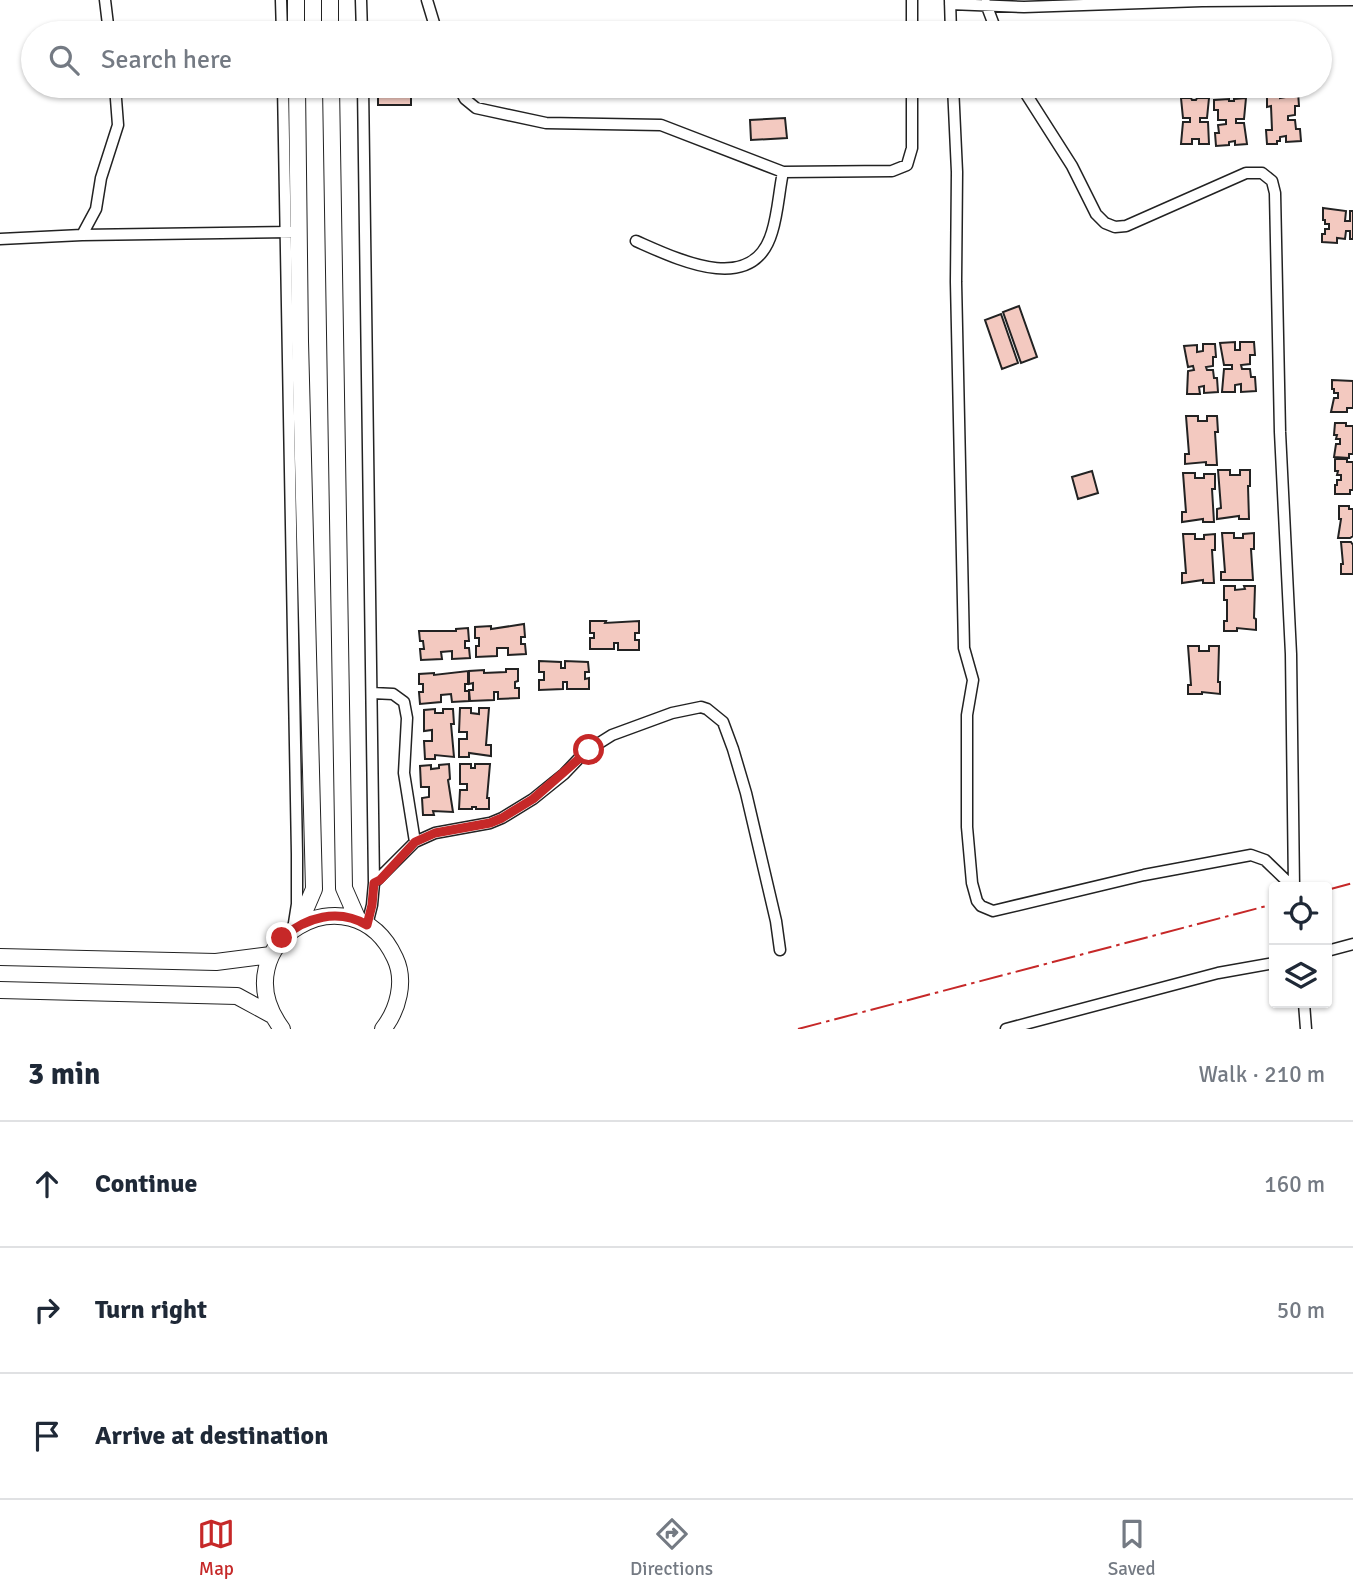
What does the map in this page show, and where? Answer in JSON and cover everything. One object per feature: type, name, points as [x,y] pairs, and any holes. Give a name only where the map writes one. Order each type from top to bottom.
[{"type":"street","points":[[105,0],[108,21]]},
{"type":"street","points":[[281,0],[282,21]]},
{"type":"street","points":[[296,0],[296,21]]},
{"type":"street","points":[[330,0],[330,21]]},
{"type":"street","points":[[361,0],[362,21]]},
{"type":"street","points":[[427,0],[433,21]]},
{"type":"street","points":[[912,0],[912,21]]},
{"type":"street","points":[[951,21],[950,2],[1024,7],[1353,0]]},
{"type":"street","points":[[986,4],[992,21]]},
{"type":"street","points":[[82,235],[96,209],[101,178],[118,125],[116,98]]},
{"type":"street","points":[[284,98],[291,232],[314,889],[296,926]]},
{"type":"street","points":[[291,232],[297,98]]},
{"type":"street","points":[[331,98],[344,888],[363,923]]},
{"type":"street","points":[[363,98],[374,883],[372,905],[363,923]]},
{"type":"street","points":[[464,98],[476,108],[546,123],[661,125],[783,172],[900,170],[911,159],[912,98]]},
{"type":"street","points":[[954,98],[964,648],[972,680],[967,715],[967,827],[974,895],[981,906],[993,911],[1144,876],[1251,855],[1265,860],[1289,882]]},
{"type":"street","points":[[1029,98],[1072,166],[1096,214],[1105,223],[1115,227],[1126,226],[1246,173],[1262,173],[1272,180],[1276,193],[1280,432],[1291,654],[1294,882]]},
{"type":"street","points":[[636,241],[688,264],[746,267],[757,259],[772,232],[783,172]]},
{"type":"street","points":[[0,239],[291,232]]},
{"type":"street","points":[[372,693],[393,694],[404,702],[407,718],[404,773],[415,842]]},
{"type":"street","points":[[374,883],[380,880],[415,842],[435,833],[496,821],[533,799],[564,774],[585,752],[612,735],[679,711],[704,708],[723,722],[747,793],[780,950]]},
{"type":"street","points":[[282,1029],[267,1002],[265,971],[271,955],[282,938],[296,926],[309,919],[341,916],[375,930],[389,945],[398,964],[401,989],[390,1020],[383,1029]]},
{"type":"street","points":[[1332,950],[1353,944]]},
{"type":"street","points":[[0,957],[216,962],[271,955]]},
{"type":"street","points":[[1006,1029],[1218,972],[1269,964]]},
{"type":"street","points":[[0,990],[237,996],[272,1015]]},
{"type":"street","points":[[1304,1008],[1306,1029]]},
{"type":"building","points":[[378,98],[411,98],[411,105],[378,105]]},
{"type":"building","points":[[1181,98],[1209,98],[1207,118],[1200,118],[1200,122],[1208,122],[1209,144],[1199,144],[1199,139],[1192,139],[1192,144],[1181,144],[1183,122],[1190,122],[1190,118],[1183,118]]},
{"type":"building","points":[[1246,98],[1244,119],[1236,119],[1236,123],[1244,123],[1247,144],[1235,145],[1235,141],[1229,142],[1229,145],[1216,146],[1215,133],[1219,133],[1218,125],[1226,124],[1226,120],[1218,120],[1214,100],[1234,101]]},
{"type":"building","points":[[1267,98],[1298,98],[1299,106],[1295,106],[1295,115],[1288,116],[1288,120],[1295,120],[1296,129],[1300,129],[1301,141],[1286,142],[1286,136],[1280,137],[1277,144],[1267,144],[1266,130],[1272,130],[1271,106],[1267,107]]},
{"type":"building","points":[[785,118],[787,138],[751,140],[750,120]]},
{"type":"building","points":[[1323,208],[1346,211],[1345,221],[1350,221],[1350,211],[1353,211],[1353,239],[1350,239],[1350,231],[1346,231],[1345,239],[1337,238],[1337,243],[1322,242],[1322,234],[1325,234],[1325,229],[1329,229],[1329,224],[1325,224],[1323,220]]},
{"type":"building","points":[[1019,306],[1037,357],[1021,363],[1003,312]]},
{"type":"building","points":[[1001,314],[1018,363],[1002,369],[985,320]]},
{"type":"building","points":[[1235,342],[1235,350],[1240,350],[1240,342],[1254,342],[1255,355],[1250,355],[1250,364],[1241,365],[1242,369],[1250,369],[1251,377],[1255,377],[1256,391],[1241,392],[1241,384],[1235,385],[1235,392],[1222,392],[1224,369],[1232,369],[1232,365],[1224,365],[1220,343]]},
{"type":"building","points":[[1203,344],[1215,344],[1216,357],[1213,357],[1213,366],[1206,367],[1207,370],[1213,370],[1214,378],[1217,378],[1218,392],[1204,393],[1204,386],[1199,387],[1200,394],[1187,394],[1188,371],[1194,370],[1193,366],[1188,367],[1184,346],[1197,345],[1197,352],[1203,351]]},
{"type":"building","points":[[1332,380],[1353,381],[1353,408],[1347,408],[1347,412],[1331,412],[1334,398],[1338,398],[1338,393],[1334,393],[1332,389]]},
{"type":"building","points":[[1186,416],[1198,416],[1198,421],[1207,421],[1207,416],[1217,416],[1217,465],[1206,465],[1206,462],[1185,464],[1185,454],[1189,454]]},
{"type":"building","points":[[1335,423],[1353,426],[1353,454],[1349,454],[1349,458],[1334,457],[1336,444],[1340,444],[1340,439],[1336,439],[1337,435],[1334,435]]},
{"type":"building","points":[[1335,459],[1353,462],[1353,490],[1350,490],[1350,494],[1335,494],[1335,485],[1337,480],[1341,480],[1341,475],[1337,475],[1338,471],[1335,471]]},
{"type":"building","points":[[1218,470],[1230,470],[1230,475],[1240,475],[1240,470],[1250,470],[1249,519],[1239,519],[1239,516],[1217,519],[1217,509],[1221,508]]},
{"type":"building","points":[[1092,471],[1098,493],[1078,499],[1072,477]]},
{"type":"building","points":[[1183,473],[1195,473],[1195,478],[1204,478],[1204,474],[1215,474],[1215,489],[1212,489],[1214,522],[1203,522],[1203,519],[1182,522],[1182,512],[1186,512]]},
{"type":"building","points":[[1339,506],[1353,509],[1353,536],[1350,538],[1338,538],[1341,519]]},
{"type":"building","points":[[1222,533],[1234,533],[1234,538],[1243,538],[1243,534],[1254,533],[1254,549],[1251,549],[1253,580],[1221,580],[1221,572],[1225,572]]},
{"type":"building","points":[[1183,534],[1195,534],[1195,539],[1204,539],[1204,535],[1215,534],[1215,550],[1212,550],[1214,583],[1203,583],[1203,580],[1182,583],[1182,573],[1186,573]]},
{"type":"building","points":[[1341,542],[1351,542],[1353,545],[1353,574],[1341,574]]},
{"type":"building","points":[[1224,586],[1235,586],[1235,590],[1245,589],[1244,586],[1255,586],[1256,630],[1237,628],[1237,631],[1224,631],[1227,600],[1224,600]]},
{"type":"building","points":[[590,621],[639,621],[639,633],[635,633],[635,640],[639,640],[639,650],[618,650],[618,643],[614,643],[614,649],[590,649],[590,638],[594,638],[594,633],[590,633]]},
{"type":"building","points":[[524,624],[525,637],[521,637],[521,644],[525,644],[526,654],[508,655],[508,648],[497,648],[497,656],[476,657],[479,638],[475,638],[475,627],[491,626],[491,629]]},
{"type":"building","points":[[468,628],[469,641],[465,641],[465,648],[469,648],[470,658],[452,659],[452,651],[441,652],[442,659],[421,660],[420,649],[424,649],[419,631],[456,631]]},
{"type":"building","points":[[1188,646],[1199,646],[1199,651],[1209,651],[1209,646],[1219,646],[1220,694],[1188,694],[1188,685],[1191,685]]},
{"type":"building","points":[[539,661],[561,662],[561,668],[565,668],[565,661],[588,662],[589,672],[585,672],[585,679],[589,678],[589,689],[567,689],[567,682],[563,682],[563,689],[539,690],[539,680],[544,680],[544,672],[539,672]]},
{"type":"building","points":[[506,669],[518,669],[515,688],[519,688],[519,698],[498,699],[498,692],[494,692],[494,700],[470,701],[469,690],[473,690],[473,683],[469,684],[469,671],[506,672]]},
{"type":"building","points":[[468,671],[465,691],[469,691],[469,701],[452,702],[451,694],[441,695],[441,702],[420,704],[419,692],[423,692],[423,684],[419,684],[419,674]]},
{"type":"building","points":[[460,708],[471,708],[471,713],[479,714],[479,708],[489,708],[486,745],[491,745],[491,756],[469,753],[469,757],[459,757],[459,739],[467,739],[467,732],[459,732]]},
{"type":"building","points":[[435,709],[435,713],[443,713],[443,709],[453,709],[454,724],[451,724],[454,757],[435,755],[435,759],[425,759],[424,741],[432,741],[432,730],[424,731],[424,710]]},
{"type":"building","points":[[449,764],[448,780],[453,812],[433,811],[434,815],[423,815],[422,798],[429,797],[429,787],[421,787],[420,766],[431,765],[431,769]]},
{"type":"building","points":[[460,764],[471,764],[471,768],[475,768],[475,764],[490,764],[487,798],[489,809],[459,809],[460,790],[467,790],[467,784],[460,784]]},
{"type":"power","points":[[1332,889],[1353,883]]},
{"type":"power","points":[[798,1029],[1269,905]]},
{"type":"route","points":[[282,938],[309,919],[341,916],[367,925],[374,883],[380,880],[415,842],[435,833],[490,823],[502,818],[533,799],[589,750]]}]
